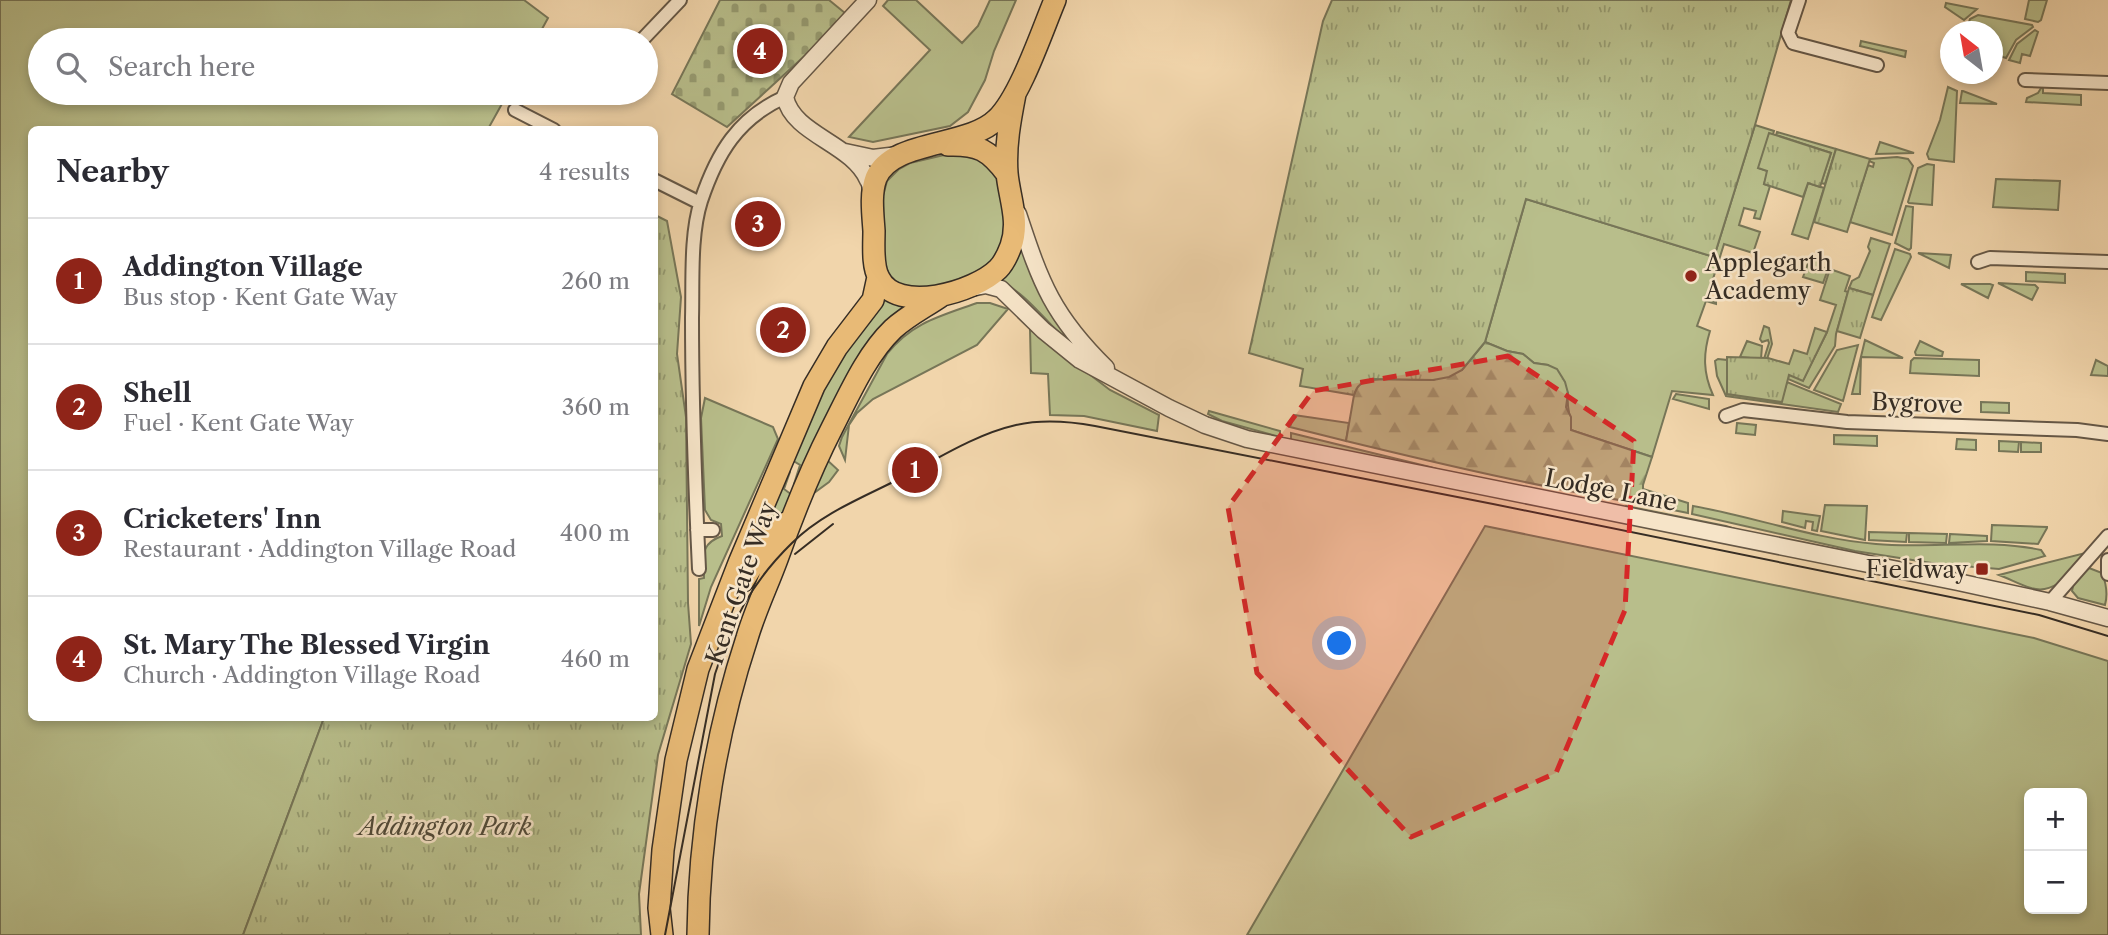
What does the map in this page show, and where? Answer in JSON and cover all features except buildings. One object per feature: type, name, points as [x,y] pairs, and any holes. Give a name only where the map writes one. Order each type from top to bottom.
[{"type":"main road","points":[[1015,94],[997,119],[990,124],[900,155],[876,177],[873,198],[878,278],[897,295],[920,298],[962,290],[989,276],[999,268],[1005,258],[1015,228],[1007,136],[1015,94],[1055,0]]},
{"type":"main road","points":[[935,145],[970,145],[984,150],[996,159],[1010,185]]},
{"type":"main road","name":"Kent Gate Way","points":[[662,935],[659,908],[663,850],[676,760],[698,669],[724,600],[814,386],[837,346],[873,300],[878,278]]},
{"type":"main road","name":"Kent Gate Way","points":[[698,935],[703,858],[719,749],[746,639],[789,521],[853,387],[893,329],[941,296]]},
{"type":"main road","points":[[724,600],[744,580],[772,534],[789,521]]},
{"type":"street","points":[[653,28],[680,0]]},
{"type":"street","points":[[868,0],[791,83],[785,97],[793,115],[845,152],[868,179],[873,198]]},
{"type":"street","points":[[1798,0],[1788,33],[1793,43],[1877,65]]},
{"type":"street","points":[[2025,80],[2108,83]]},
{"type":"street","points":[[699,569],[692,308],[694,236],[700,203],[714,167],[733,135],[769,103],[785,97]]},
{"type":"street","points":[[514,110],[546,126]]},
{"type":"street","points":[[845,152],[873,158],[900,155]]},
{"type":"street","points":[[658,182],[700,203]]},
{"type":"street","name":"Lodge Lane","points":[[1010,185],[1035,266],[1047,295],[1073,334],[1115,377]]},
{"type":"street","points":[[1978,262],[1990,258],[2108,262]]},
{"type":"street","name":"Lodge Lane","points":[[962,290],[986,285],[1001,289],[1064,349],[1080,360],[1196,421],[1264,444],[2107,615]]},
{"type":"street","points":[[912,316],[953,300],[978,296],[1011,298]]},
{"type":"street","name":"Bygrove","points":[[1727,415],[1743,411],[1834,421],[2077,430],[2108,434]]},
{"type":"street","points":[[697,530],[713,530]]},
{"type":"street","points":[[2050,602],[2108,536]]},
{"type":"street","points":[[2108,559],[2108,574]]},
{"type":"highlighted area","points":[[1508,356],[1634,441],[1625,610],[1556,773],[1411,837],[1257,673],[1228,507],[1313,391]]},
{"type":"green space","points":[[0,0],[524,0],[548,18],[543,28],[28,28],[28,105],[501,105],[490,126],[28,126],[28,721],[323,721],[243,935],[0,935]]},
{"type":"green space","points":[[720,0],[829,0],[845,13],[810,51],[727,127],[672,94]]},
{"type":"green space","points":[[888,0],[916,0],[962,43],[978,26],[990,0],[1016,0],[985,80],[968,112],[950,126],[873,142],[849,137],[930,50],[883,6]]},
{"type":"green space","points":[[1332,0],[1791,0],[1714,257],[1526,199],[1485,342],[1462,370],[1449,377],[1433,380],[1372,379],[1360,384],[1354,395],[1300,386],[1303,369],[1249,353],[1323,21]]},
{"type":"green space","points":[[2029,0],[2047,0],[2038,22],[2025,19]]},
{"type":"green space","points":[[1946,3],[1977,9],[1964,20],[1945,7]]},
{"type":"green space","points":[[1978,15],[2033,27],[2016,40],[2006,58],[2003,57],[2003,21],[1969,21]]},
{"type":"green space","points":[[2035,30],[2038,32],[2030,56],[2022,54],[2020,63],[2009,60],[2017,44]]},
{"type":"green space","points":[[1861,41],[1906,51],[1905,57],[1860,46]]},
{"type":"green space","points":[[2043,85],[2043,93],[2081,95],[2081,105],[2026,102],[2027,98],[2038,93]]},
{"type":"green space","points":[[1948,87],[1957,91],[1954,162],[1929,159],[1927,154],[1940,120]]},
{"type":"green space","points":[[1963,91],[1997,104],[1960,103]]},
{"type":"green space","points":[[1755,125],[1774,131],[1770,134],[1759,168],[1768,171],[1764,184],[1770,186],[1760,219],[1754,218],[1756,211],[1744,208],[1739,225],[1760,232],[1753,253],[1724,244],[1707,298],[1716,304],[1706,301],[1697,326],[1710,331],[1705,363],[1713,395],[1672,391],[1652,457],[1571,430],[1568,393],[1548,365],[1534,363],[1523,354],[1485,342],[1526,199],[1714,257]]},
{"type":"green space","points":[[1777,132],[1836,149],[1825,184],[1821,183],[1831,153],[1776,135]]},
{"type":"green space","points":[[1769,133],[1831,153],[1820,187],[1808,183],[1803,197],[1764,184],[1767,171],[1758,168]]},
{"type":"green space","points":[[1880,142],[1914,153],[1876,154]]},
{"type":"green space","points":[[1836,149],[1870,159],[1847,232],[1814,222]]},
{"type":"green space","points":[[961,151],[973,152],[996,171],[1009,229],[1002,257],[975,276],[925,289],[901,285],[891,278],[884,264],[883,196],[887,181],[910,163]]},
{"type":"green space","points":[[1870,159],[1908,159],[1913,166],[1892,235],[1850,222],[1868,165],[1873,167],[1874,163],[1869,161]]},
{"type":"green space","points":[[1927,164],[1934,165],[1932,205],[1909,203],[1918,168]]},
{"type":"green space","points":[[1996,179],[2060,181],[2058,210],[1993,207]]},
{"type":"green space","points":[[1808,183],[1824,188],[1808,239],[1792,234]]},
{"type":"green space","points":[[1906,206],[1913,207],[1909,250],[1895,243]]},
{"type":"green space","name":"Addington Park","points":[[658,216],[667,221],[681,297],[677,354],[686,417],[691,644],[658,755],[639,894],[641,935],[243,935],[323,721],[658,721]]},
{"type":"green space","points":[[1020,230],[1032,277],[1048,307],[1082,353],[1020,294],[995,279]]},
{"type":"green space","points":[[1871,238],[1890,244],[1873,295],[1849,288],[1852,281],[1859,277],[1870,251],[1868,247]]},
{"type":"green space","points":[[1895,249],[1910,254],[1911,257],[1881,320],[1872,317]]},
{"type":"green space","points":[[1918,253],[1951,255],[1949,268]]},
{"type":"green space","points":[[1810,258],[1819,260],[1818,266],[1828,269],[1823,283],[1803,277]]},
{"type":"green space","points":[[1830,269],[1850,276],[1845,291],[1848,292],[1835,346],[1809,388],[1788,379],[1789,374],[1803,380],[1827,332],[1836,305],[1820,300]]},
{"type":"green space","points":[[2026,272],[2065,274],[2065,283],[2026,281]]},
{"type":"green space","points":[[1998,283],[2035,285],[2038,288],[2032,300]]},
{"type":"green space","points":[[1961,284],[1990,284],[1993,285],[1988,298]]},
{"type":"green space","points":[[1849,288],[1873,295],[1860,338],[1837,331]]},
{"type":"green space","points":[[883,290],[915,304],[797,486],[794,484],[800,465],[792,460],[826,382]]},
{"type":"green space","points":[[977,303],[990,303],[1008,309],[977,345],[873,399],[857,413],[849,425],[845,460],[839,446],[842,437],[887,354],[896,343],[916,328]]},
{"type":"green space","points":[[1764,326],[1769,328],[1772,344],[1767,359],[1764,359],[1768,340],[1762,342],[1760,339]]},
{"type":"green space","points":[[1815,328],[1827,332],[1803,381],[1789,375],[1782,402],[1727,394],[1727,357],[1768,358],[1789,364],[1794,350],[1807,354]]},
{"type":"green space","points":[[1030,329],[1110,390],[1159,415],[1157,431],[1084,416],[1050,415],[1048,374],[1031,373]]},
{"type":"green space","points":[[1865,340],[1903,358],[1861,357],[1860,394],[1852,394]]},
{"type":"green space","points":[[1747,341],[1762,346],[1761,359],[1740,357]]},
{"type":"green space","points":[[1920,341],[1943,352],[1942,356],[1916,355]]},
{"type":"green space","points":[[1485,342],[1523,354],[1534,363],[1557,369],[1568,393],[1566,407],[1571,417],[1571,430],[1652,457],[1643,485],[1643,504],[1531,483],[1346,441],[1354,395],[1363,381],[1433,380],[1462,370]]},
{"type":"green space","points":[[1858,345],[1843,401],[1814,390],[1837,350]]},
{"type":"green space","points":[[1914,358],[1979,360],[1979,376],[1910,373],[1911,361]]},
{"type":"green space","points":[[1727,360],[1727,394],[1781,402],[1787,382],[1841,404],[1838,412],[1726,396],[1717,376],[1715,361]]},
{"type":"green space","points":[[2096,360],[2108,366],[2108,376],[2091,375]]},
{"type":"green space","points":[[1676,394],[1709,399],[1709,409],[1673,399]]},
{"type":"green space","points":[[705,398],[773,427],[778,439],[711,587],[699,626],[699,579],[704,578],[704,552],[709,543],[722,536],[721,524],[711,520],[705,510],[701,418]]},
{"type":"green space","points":[[1981,402],[2009,403],[2009,413],[1981,412]]},
{"type":"green space","points":[[1209,411],[1280,431],[1280,437],[1222,421],[1208,414]]},
{"type":"green space","points":[[1294,415],[1349,423],[1346,441],[1290,427]]},
{"type":"green space","points":[[1737,423],[1756,425],[1755,435],[1736,433]]},
{"type":"green space","points":[[1291,433],[1440,470],[1294,442]]},
{"type":"green space","points":[[1834,435],[1877,436],[1877,446],[1834,444]]},
{"type":"green space","points":[[1957,439],[1976,440],[1976,450],[1956,449]]},
{"type":"green space","points":[[1999,441],[2019,442],[2018,452],[1999,451]]},
{"type":"green space","points":[[2021,442],[2041,443],[2041,452],[2021,452]]},
{"type":"green space","points":[[826,459],[838,470],[829,482],[814,493],[814,485]]},
{"type":"green space","points":[[788,469],[790,472],[784,489],[792,495],[782,523],[756,544]]},
{"type":"green space","points":[[1643,489],[1688,503],[1688,513],[1643,504]]},
{"type":"green space","points":[[1825,505],[1867,506],[1865,540],[1821,531]]},
{"type":"green space","points":[[1626,506],[1726,526],[1741,531],[1623,508]]},
{"type":"green space","points":[[1693,506],[1853,541],[1896,545],[2001,545],[2041,550],[2045,556],[1999,569],[1938,564],[1855,551],[1692,514]]},
{"type":"green space","points":[[1783,511],[1820,516],[1817,531],[1812,530],[1813,522],[1806,521],[1805,528],[1782,522]]},
{"type":"green space","points":[[1992,525],[2047,528],[2038,544],[1991,541]]},
{"type":"green space","points":[[1485,526],[2034,638],[2108,661],[2108,935],[1247,935]]},
{"type":"green space","points":[[1869,532],[1907,533],[1906,542],[1869,540]]},
{"type":"green space","points":[[1909,533],[1947,534],[1946,543],[1909,542]]},
{"type":"green space","points":[[1950,534],[1987,536],[1987,541],[1949,543]]},
{"type":"green space","points":[[2089,552],[2063,579],[2049,588],[2031,588],[1999,575]]},
{"type":"green space","points":[[2089,568],[2102,573],[2106,589],[2105,605],[2078,598],[2072,591],[2074,582]]},
{"type":"tram line","points":[[665,935],[715,674],[728,637],[754,588],[792,543],[830,514],[972,441],[1016,425],[1056,421],[1095,426],[2039,615],[2108,636]]},
{"type":"tram line","points":[[795,554],[833,524]]},
{"type":"place","name":"St. Mary The Blessed Virgin","points":[[760,51]]},
{"type":"place","name":"Cricketers' Inn","points":[[758,224]]},
{"type":"place","name":"Applegarth Academy","points":[[1691,276]]},
{"type":"place","name":"Shell","points":[[783,330]]},
{"type":"place","name":"Addington Village","points":[[915,470]]},
{"type":"place","name":"Fieldway","points":[[1982,569]]}]
